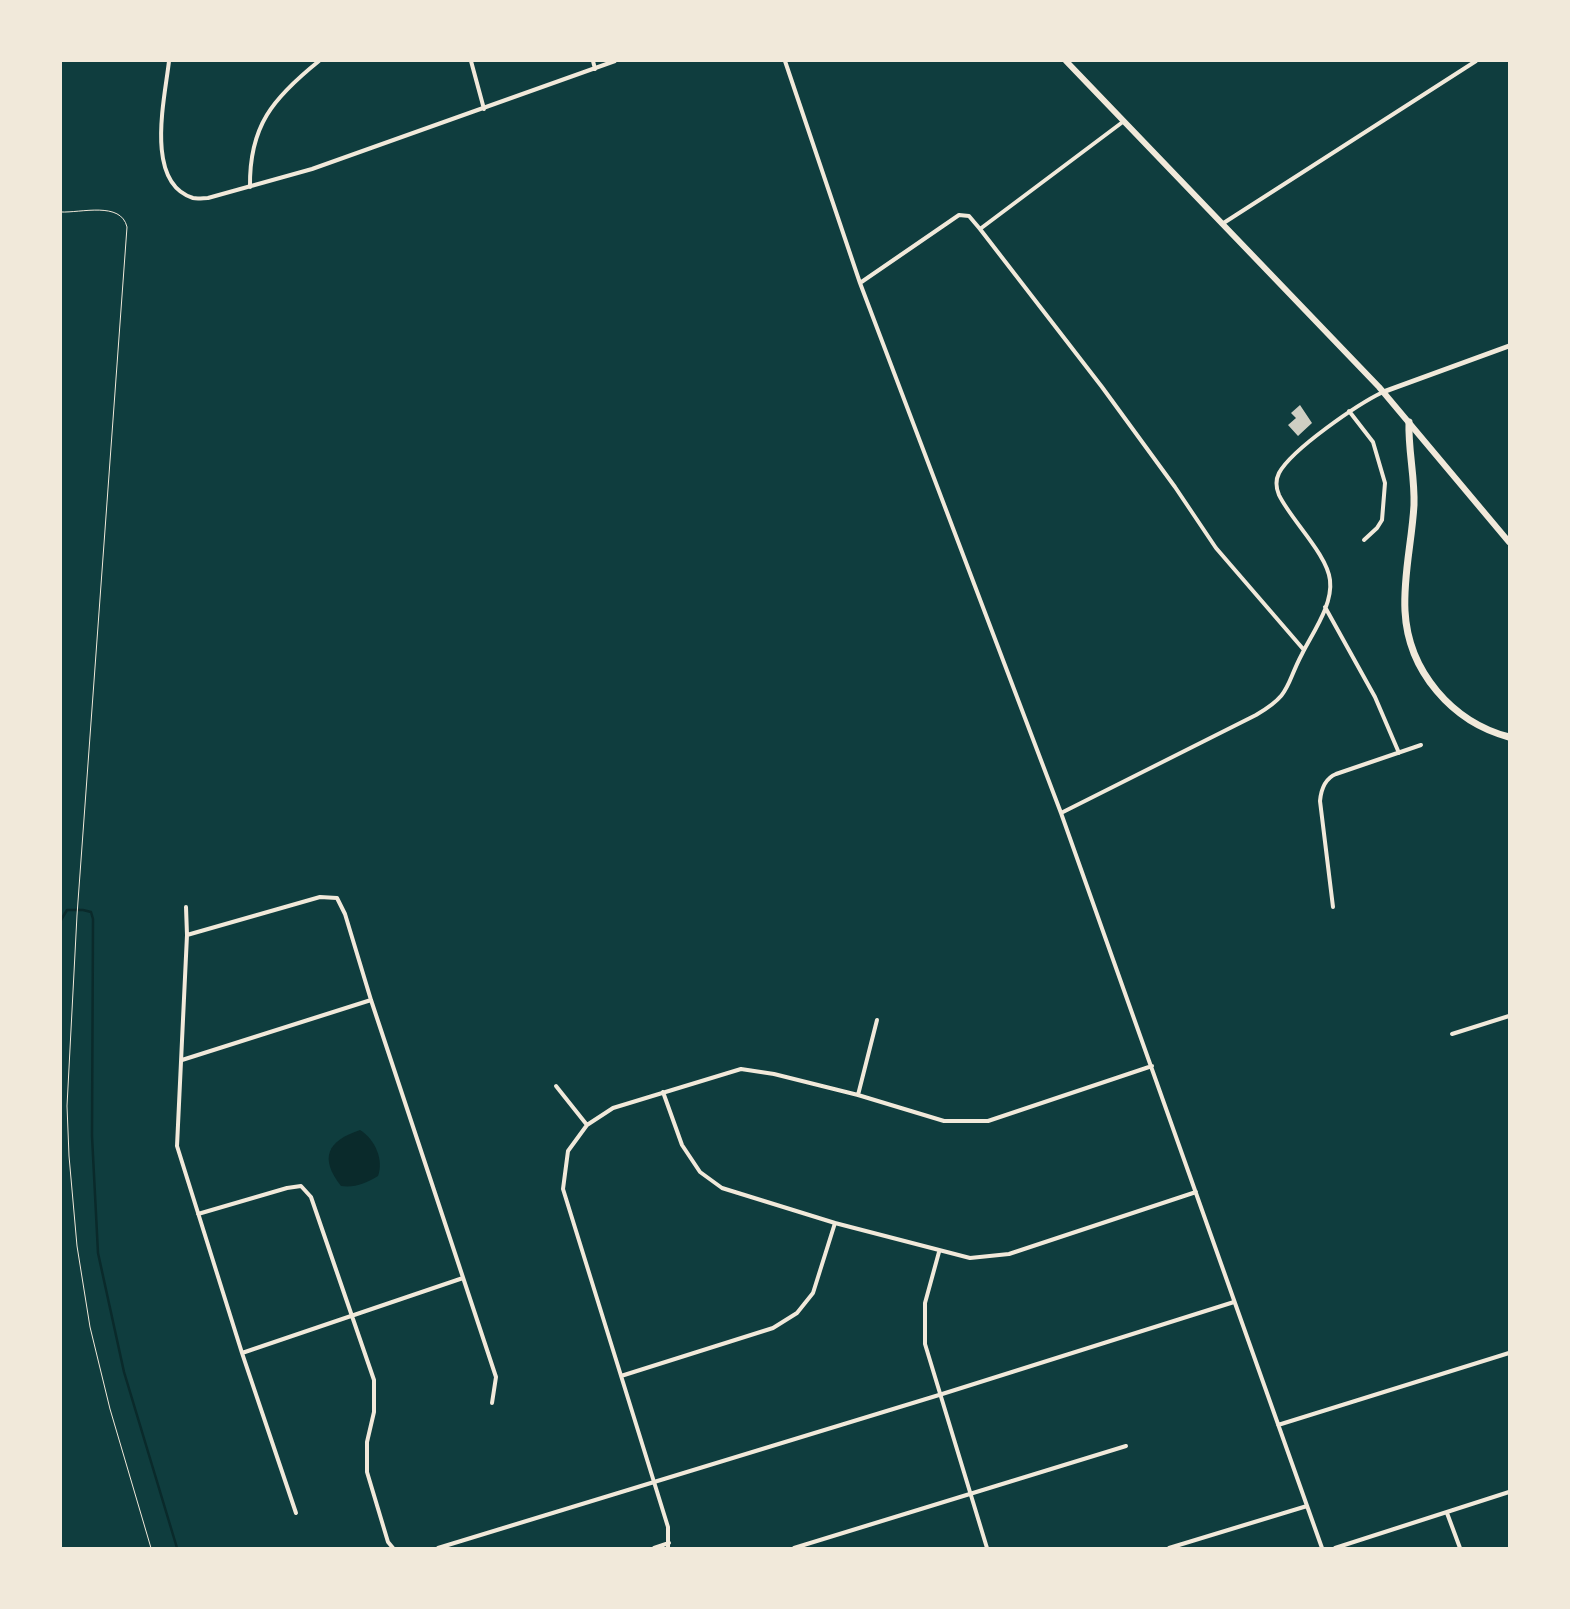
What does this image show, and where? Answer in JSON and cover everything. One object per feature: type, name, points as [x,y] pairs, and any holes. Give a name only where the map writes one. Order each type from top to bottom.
[{"type":"highway","points":[[1066,61],[1383,392],[1509,542]]},
{"type":"highway","points":[[1409,422],[1414,494],[1405,603],[1406,623],[1411,645],[1429,681],[1451,707],[1476,724],[1509,737]]},
{"type":"main road","points":[[1383,392],[1509,346]]},
{"type":"street","points":[[169,61],[160,143],[165,170],[174,185],[192,198],[208,198],[312,169],[615,61]]},
{"type":"street","points":[[250,187],[250,161],[257,132],[272,105],[294,81],[319,61]]},
{"type":"street","points":[[471,61],[484,109]]},
{"type":"street","points":[[593,61],[594,69]]},
{"type":"street","points":[[785,61],[860,282],[1060,813],[1152,1066],[1322,1548]]},
{"type":"street","points":[[1222,224],[1476,61]]},
{"type":"street","points":[[980,229],[1124,121]]},
{"type":"street","points":[[860,282],[959,215],[969,216],[1102,386],[1175,487],[1216,548],[1304,650]]},
{"type":"street","points":[[1060,813],[1270,706],[1287,690],[1325,607],[1330,588],[1328,572],[1281,499],[1276,482],[1284,466],[1349,412],[1383,392]]},
{"type":"street","points":[[1349,412],[1373,442],[1385,483],[1382,520],[1377,528],[1364,540]]},
{"type":"street","points":[[1325,607],[1375,697],[1399,753]]},
{"type":"street","points":[[1332,907],[1320,792],[1331,776],[1421,745]]},
{"type":"street","points":[[187,936],[320,897],[337,898],[345,914],[371,1000],[496,1377],[492,1403]]},
{"type":"street","points":[[186,907],[187,936],[177,1146],[242,1353],[296,1514]]},
{"type":"street","points":[[182,1060],[371,1000]]},
{"type":"street","points":[[1452,1034],[1509,1016]]},
{"type":"street","points":[[858,1094],[877,1020]]},
{"type":"street","points":[[654,1548],[668,1545],[668,1528],[563,1189],[568,1151],[587,1125],[613,1108],[741,1069],[774,1074],[858,1094],[944,1121],[988,1121],[1152,1066]]},
{"type":"street","points":[[556,1086],[587,1125]]},
{"type":"street","points":[[663,1092],[682,1144],[700,1172],[722,1188],[835,1224],[939,1252],[970,1258],[1009,1254],[1196,1192]]},
{"type":"street","points":[[198,1214],[287,1188],[301,1186],[311,1197],[374,1380],[374,1412],[367,1442],[367,1472],[388,1542],[393,1548]]},
{"type":"street","points":[[621,1376],[773,1328],[797,1313],[813,1293],[835,1224]]},
{"type":"street","points":[[939,1252],[925,1303],[925,1344],[987,1548]]},
{"type":"street","points":[[242,1353],[464,1278]]},
{"type":"street","points":[[438,1548],[940,1395],[1234,1302]]},
{"type":"street","points":[[1278,1425],[1509,1353]]},
{"type":"street","points":[[794,1548],[972,1495],[1126,1446]]},
{"type":"street","points":[[1335,1548],[1509,1492]]},
{"type":"street","points":[[1169,1548],[1307,1506]]},
{"type":"street","points":[[1447,1513],[1460,1548]]},
{"type":"path","points":[[61,212],[114,212],[125,220],[127,232],[77,915],[67,1106],[68,1156],[77,1246],[90,1327],[110,1409],[151,1548]]},
{"type":"water","points":[[360,1130],[370,1139],[377,1150],[380,1163],[378,1176],[360,1184],[341,1186],[330,1167],[330,1152],[340,1139]]},
{"type":"building","points":[[1300,405],[1312,423],[1298,436],[1288,425],[1296,418],[1291,413]]},
{"type":"waterway","points":[[61,920],[67,910],[91,912],[93,919],[92,1136],[98,1253],[124,1372],[177,1548]]}]
